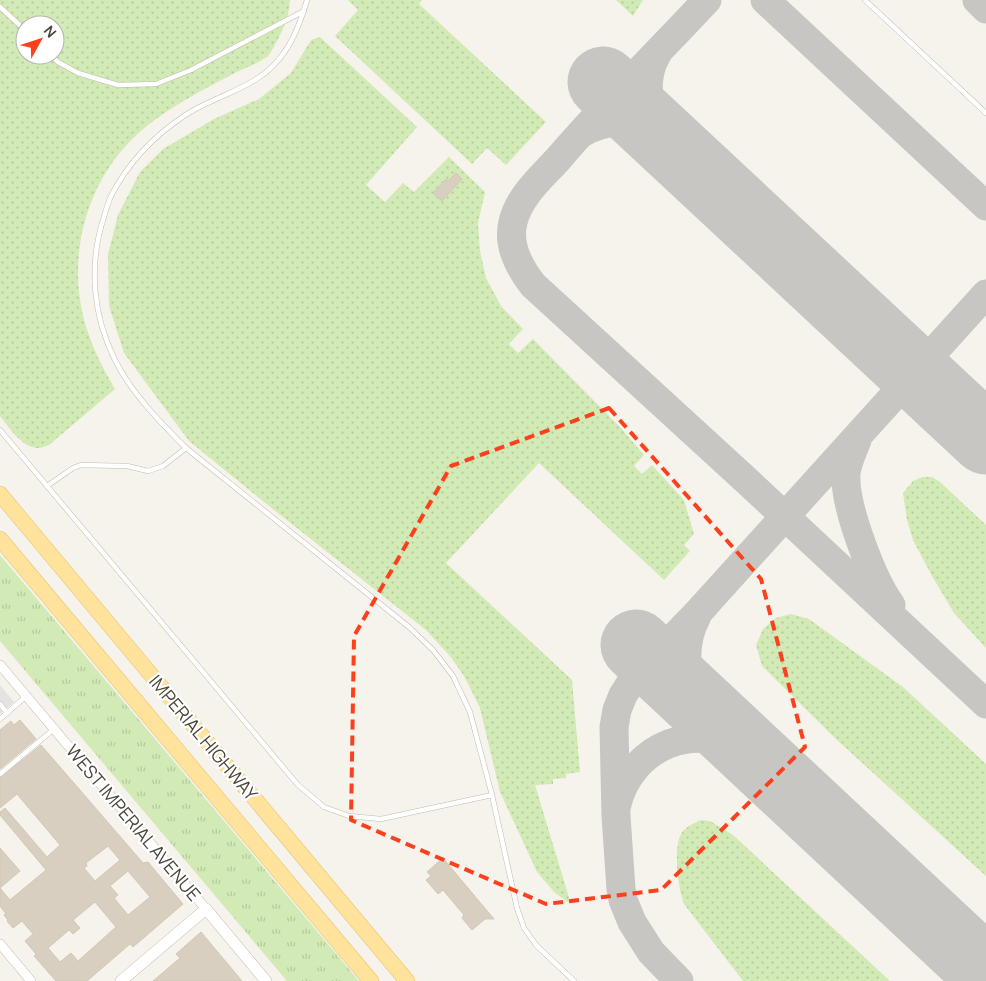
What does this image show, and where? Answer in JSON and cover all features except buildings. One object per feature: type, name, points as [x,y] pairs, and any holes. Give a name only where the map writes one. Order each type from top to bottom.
[{"type":"main road","name":"IMPERIAL HIGHWAY","points":[[0,494],[407,981]]},
{"type":"main road","name":"IMPERIAL HIGHWAY","points":[[0,539],[371,981]]},
{"type":"street","name":"WEST IMPERIAL AVENUE","points":[[0,666],[206,909],[263,980]]},
{"type":"street","points":[[121,981],[206,909]]},
{"type":"street","points":[[0,944],[31,981]]},
{"type":"lane","points":[[307,0],[301,22],[289,47],[274,65],[256,80],[185,115],[150,142],[133,162],[111,196],[100,228],[94,262],[94,286],[102,328],[115,361],[136,392],[158,420],[186,448],[409,627],[433,650],[453,676],[470,712],[492,795],[517,908],[524,928],[536,946],[574,981]]},
{"type":"lane","points":[[865,0],[986,114]]},
{"type":"lane","points":[[0,7],[15,21]]},
{"type":"lane","points":[[63,65],[78,73],[118,86],[156,84],[191,70],[304,11]]},
{"type":"lane","points":[[0,430],[298,785],[324,807],[349,816],[381,819],[492,795]]},
{"type":"lane","points":[[47,486],[73,468],[81,466],[128,466],[148,471],[163,466],[186,448]]},
{"type":"lane","points":[[0,719],[26,696]]},
{"type":"lane","points":[[0,704],[7,712]]},
{"type":"lane","points":[[0,774],[54,729]]},
{"type":"highlighted area","points":[[609,408],[761,579],[805,747],[661,890],[546,904],[351,820],[354,636],[451,466]]},
{"type":"green space","points":[[0,0],[290,0],[286,22],[268,56],[195,94],[156,119],[134,137],[115,159],[100,183],[89,208],[82,235],[78,263],[79,292],[84,320],[90,338],[101,364],[115,389],[49,445],[37,448],[31,447],[11,431],[0,416]]},
{"type":"green space","points":[[348,0],[422,0],[419,4],[546,122],[506,165],[487,148],[472,164],[335,36],[358,10]]},
{"type":"green space","points":[[616,0],[643,0],[633,16]]},
{"type":"green space","points":[[320,37],[417,127],[366,185],[385,202],[403,183],[414,192],[449,157],[485,192],[478,223],[480,251],[486,278],[501,306],[523,329],[509,344],[518,353],[533,339],[620,427],[644,455],[634,466],[642,474],[652,465],[684,500],[694,534],[684,545],[690,551],[664,580],[539,463],[446,563],[572,680],[580,772],[566,774],[566,778],[553,779],[553,784],[535,785],[571,904],[555,893],[537,872],[500,792],[480,708],[464,676],[450,656],[426,630],[189,441],[124,353],[109,306],[108,254],[118,215],[140,172],[163,149],[214,119],[259,99],[291,73],[311,40]]},
{"type":"green space","points":[[922,477],[932,477],[940,482],[986,525],[986,648],[954,613],[913,540],[907,520],[903,493],[913,481]]},
{"type":"green space","points":[[0,555],[359,981],[287,981],[0,641]]},
{"type":"green space","points":[[791,614],[809,619],[903,687],[986,764],[986,876],[836,739],[762,666],[756,645],[763,629],[776,618]]},
{"type":"green space","points":[[700,820],[710,821],[733,835],[890,981],[743,981],[684,904],[682,897],[678,879],[677,849],[681,834],[689,826]]},
{"type":"shaded area","points":[[0,685],[14,702],[0,714]]},
{"type":"taxiway","points":[[707,0],[595,118],[526,195],[516,213],[512,231],[513,247],[519,263],[533,285],[986,704]]},
{"type":"taxiway","points":[[765,0],[986,206]]},
{"type":"taxiway","points":[[977,0],[986,9]]},
{"type":"taxiway","points":[[657,54],[649,74],[648,94],[652,115],[660,135]]},
{"type":"taxiway","points":[[582,133],[602,124],[621,122],[640,126],[660,135]]},
{"type":"taxiway","points":[[702,608],[986,294]]},
{"type":"taxiway","points":[[857,440],[846,474],[850,504],[854,522],[868,560],[891,605]]},
{"type":"taxiway","points":[[679,981],[651,952],[632,922],[623,900],[616,816],[614,727],[617,710],[623,695],[632,681],[704,606]]},
{"type":"taxiway","points":[[697,616],[692,626],[687,648],[690,681],[700,701],[748,747]]},
{"type":"taxiway","points":[[617,804],[625,783],[637,766],[652,753],[669,744],[688,739],[708,739],[728,744],[748,754],[844,840]]},
{"type":"runway","points":[[603,82],[986,439]]},
{"type":"runway","points":[[636,645],[986,972]]}]
